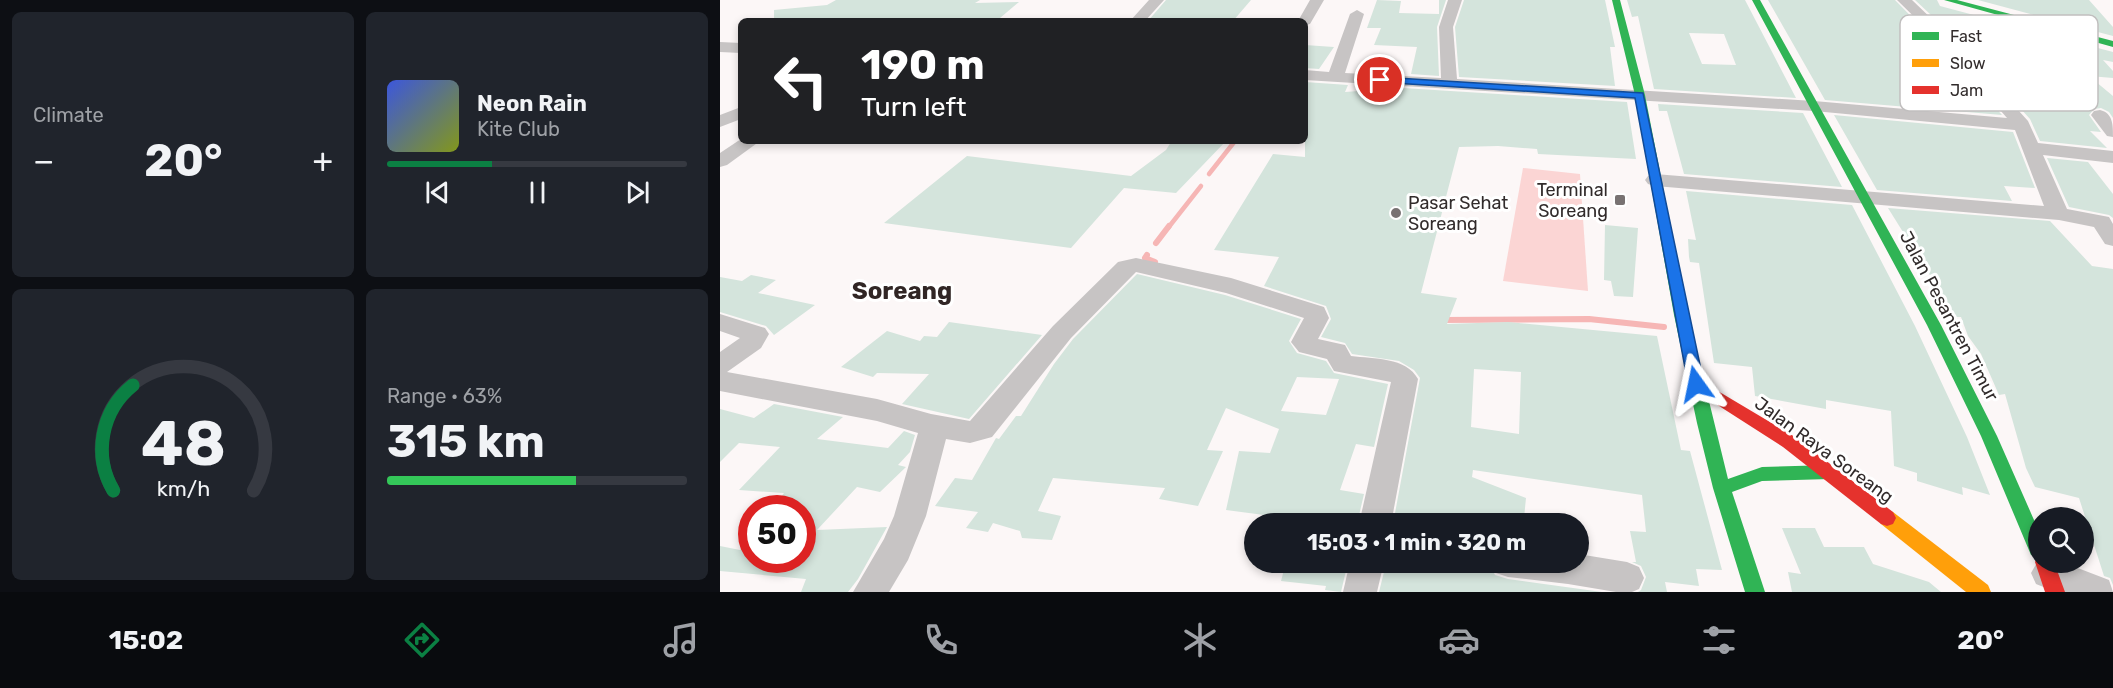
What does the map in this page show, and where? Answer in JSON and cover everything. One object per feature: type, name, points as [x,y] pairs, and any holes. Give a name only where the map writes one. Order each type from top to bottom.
[{"type":"main road","points":[[1616,0],[1640,95],[1696,384],[1722,488],[1755,592]]},
{"type":"main road","name":"Jalan Pesantren Timur","points":[[1756,0],[1867,197],[1969,391],[2028,523]]},
{"type":"main road","points":[[1948,0],[2008,15]]},
{"type":"main road","points":[[2098,41],[2113,45]]},
{"type":"main road","name":"Jalan Raya Soreang","points":[[1696,384],[1789,442],[1981,592]]},
{"type":"main road","points":[[1722,488],[1750,474],[1830,472]]},
{"type":"street","points":[[1140,18],[1157,0]]},
{"type":"street","points":[[1307,18],[1317,0]]},
{"type":"street","points":[[1449,84],[1446,27],[1455,0]]},
{"type":"street","points":[[1904,0],[1920,15]]},
{"type":"street","points":[[1335,77],[1357,14]]},
{"type":"street","points":[[720,47],[738,48]]},
{"type":"street","points":[[1308,75],[1814,106],[2022,125]]},
{"type":"street","points":[[2010,111],[2022,125],[2052,202],[2059,214]]},
{"type":"street","points":[[720,122],[738,113]]},
{"type":"street","points":[[2100,115],[2113,132]]},
{"type":"street","points":[[720,160],[746,144]]},
{"type":"street","points":[[2032,148],[2109,161]]},
{"type":"street","points":[[1655,180],[2059,214],[2109,228]]},
{"type":"street","points":[[720,381],[877,410],[931,425],[970,432],[981,429],[1062,332],[1126,267],[1136,265],[1231,286],[1315,313],[1317,318],[1304,342],[1305,345],[1336,352],[1343,364],[1402,374],[1405,379],[1377,513]]},
{"type":"street","points":[[720,322],[756,334],[752,342],[720,365]]},
{"type":"street","points":[[870,592],[896,549],[910,516],[933,432],[931,425]]},
{"type":"street","points":[[1589,572],[1627,578]]},
{"type":"street","points":[[1360,592],[1364,573]]},
{"type":"street","points":[[2055,573],[2097,592]]},
{"type":"shaded area","points":[[1523,168],[1580,174],[1588,291],[1503,281]]},
{"type":"building","points":[[836,0],[1019,2],[1000,18],[774,18],[774,10],[827,5]]},
{"type":"building","points":[[1166,0],[1251,0],[1236,18],[1151,18]]},
{"type":"building","points":[[1377,0],[1401,1],[1399,13],[1439,14],[1439,0],[1446,0],[1437,27],[1439,76],[1411,74],[1417,47],[1374,45],[1381,28],[1367,28]]},
{"type":"building","points":[[1464,0],[1605,0],[1615,47],[1610,47],[1615,86],[1459,77],[1455,27]]},
{"type":"building","points":[[1627,0],[1745,0],[1796,98],[1654,89],[1638,16],[1632,17]],"holes":[[[1689,33],[1724,34],[1736,65],[1702,64]]]},
{"type":"building","points":[[1768,0],[1895,0],[1910,15],[1900,15],[1900,106],[1825,100]]},
{"type":"building","points":[[1915,0],[1937,0],[1940,6],[1974,15],[1931,15]]},
{"type":"building","points":[[1978,0],[2089,0],[2113,27],[2113,36],[2098,32],[2098,15],[2034,15]]},
{"type":"building","points":[[1308,45],[1334,47],[1319,69],[1308,68]]},
{"type":"building","points":[[2098,48],[2113,52],[2113,62],[2103,60],[2113,71],[2113,78],[2098,77]]},
{"type":"building","points":[[1308,82],[1348,85],[1345,92],[1387,89],[1387,87],[1627,102],[1636,159],[1538,154],[1537,149],[1498,146],[1459,147],[1421,293],[1457,298],[1447,324],[1508,322],[1657,336],[1681,450],[1690,451],[1722,570],[1696,569],[1699,586],[1665,582],[1667,592],[1638,592],[1646,577],[1641,566],[1632,562],[1636,562],[1630,531],[1646,532],[1642,495],[1473,470],[1472,477],[1526,498],[1524,513],[1395,513],[1420,378],[1414,370],[1399,361],[1352,354],[1345,343],[1321,337],[1331,319],[1326,306],[1264,286],[1279,257],[1214,250],[1273,154],[1305,157],[1305,144],[1308,144]],"holes":[[[1474,369],[1521,372],[1519,434],[1471,427]]]},
{"type":"building","points":[[2098,84],[2113,96],[2113,118],[2109,112],[2098,108]]},
{"type":"building","points":[[1658,104],[1803,113],[1842,187],[1684,174],[1667,111],[1659,111]]},
{"type":"building","points":[[1955,111],[1998,111],[2002,115]]},
{"type":"building","points":[[2023,111],[2092,111],[2089,115],[2101,132],[2090,131],[2107,148],[2040,141],[2030,119]]},
{"type":"building","points":[[1834,115],[2013,132],[2035,188],[2004,186],[2012,201],[1877,190]]},
{"type":"building","points":[[1170,144],[1223,144],[1176,193],[1124,188],[1071,248],[884,223],[967,156],[1131,176],[1166,150]]},
{"type":"building","points":[[2047,158],[2088,162],[2113,194],[2113,218],[2109,215],[2069,207]]},
{"type":"building","points":[[1686,191],[1852,205],[1915,326],[1967,437],[1990,495],[1962,487],[1963,495],[1917,481],[1917,473],[1894,466],[1891,411],[1826,400],[1826,409],[1755,396],[1752,367],[1714,363],[1699,263],[1690,262],[1689,257],[1688,239],[1696,240]]},
{"type":"building","points":[[1888,208],[2050,221],[2092,266],[2113,269],[2113,585],[2110,578],[2104,576],[2094,545],[2094,507],[2082,507],[2079,498],[2035,487],[2026,468],[2005,394],[1999,395],[1981,354],[1968,336],[1961,317],[1956,317]]},
{"type":"building","points":[[1605,225],[1638,228],[1633,297],[1614,296],[1611,281],[1604,280]]},
{"type":"building","points":[[1137,274],[1225,295],[1301,319],[1289,341],[1297,353],[1326,361],[1334,373],[1388,384],[1374,447],[1356,444],[1340,490],[1364,494],[1360,513],[1249,513],[1226,510],[1239,451],[1270,453],[1279,429],[1226,408],[1207,450],[1223,451],[1198,506],[1159,499],[1165,488],[1053,478],[1038,511],[1061,516],[1052,540],[1022,538],[1020,531],[993,523],[988,532],[966,528],[978,512],[935,506],[955,478],[972,480],[996,438],[999,439],[1016,416],[1021,416],[1073,339]],"holes":[[[1297,377],[1339,379],[1326,415],[1281,411]]]},
{"type":"building","points":[[751,275],[776,280],[758,293],[815,305],[774,335],[766,326],[720,312],[720,277],[742,281]]},
{"type":"building","points":[[949,322],[1042,335],[969,419],[902,404],[929,374],[877,373],[873,377],[841,367],[887,331],[920,341],[924,336],[937,337]]},
{"type":"building","points":[[774,404],[843,417],[817,439],[888,448],[904,431],[915,435],[910,452],[898,465],[906,467],[880,492],[857,487],[817,530],[887,527],[858,579],[848,592],[801,592],[806,579],[742,573],[816,573],[816,495],[782,495],[784,493],[739,490],[780,447],[739,443],[720,462],[720,409],[754,418]]},
{"type":"building","points":[[1782,528],[1815,528],[1824,547],[1864,547],[1873,564],[1929,582],[1941,592],[1792,592],[1788,572],[1801,574]]},
{"type":"building","points":[[720,546],[738,550],[738,573],[720,571]]},
{"type":"building","points":[[1283,573],[1345,573],[1341,592],[1325,590],[1326,586],[1281,581]]},
{"type":"building","points":[[1384,573],[1494,573],[1508,579],[1602,592],[1379,592]]},
{"type":"waterway","points":[[1209,174],[1233,144]]},
{"type":"waterway","points":[[1168,228],[1201,186]]},
{"type":"waterway","points":[[1156,243],[1169,226]]},
{"type":"waterway","points":[[1147,255],[1145,258],[1155,262]]},
{"type":"waterway","points":[[1440,320],[1589,319],[1664,327]]},
{"type":"traffic: fast","points":[[1616,0],[1640,95],[1681,315],[1705,423],[1722,488],[1755,592]]},
{"type":"traffic: fast","points":[[1756,0],[1934,325],[1989,436],[2028,526]]},
{"type":"traffic: fast","points":[[1948,0],[2004,15]]},
{"type":"traffic: fast","points":[[2098,40],[2113,44]]},
{"type":"traffic: fast","points":[[1722,488],[1762,474],[1830,472]]},
{"type":"traffic: slow","points":[[1887,518],[1981,592]]},
{"type":"traffic: jam","points":[[1696,384],[1789,442],[1887,518]]},
{"type":"traffic: jam","points":[[2048,573],[2055,592]]},
{"type":"place","name":"Terminal Soreang","points":[[1620,200]]},
{"type":"place","name":"Pasar Sehat Soreang","points":[[1396,213]]},
{"type":"district","name":"Soreang","points":[[902,291]]},
{"type":"route","points":[[1380,80],[1640,95],[1696,384]]}]
